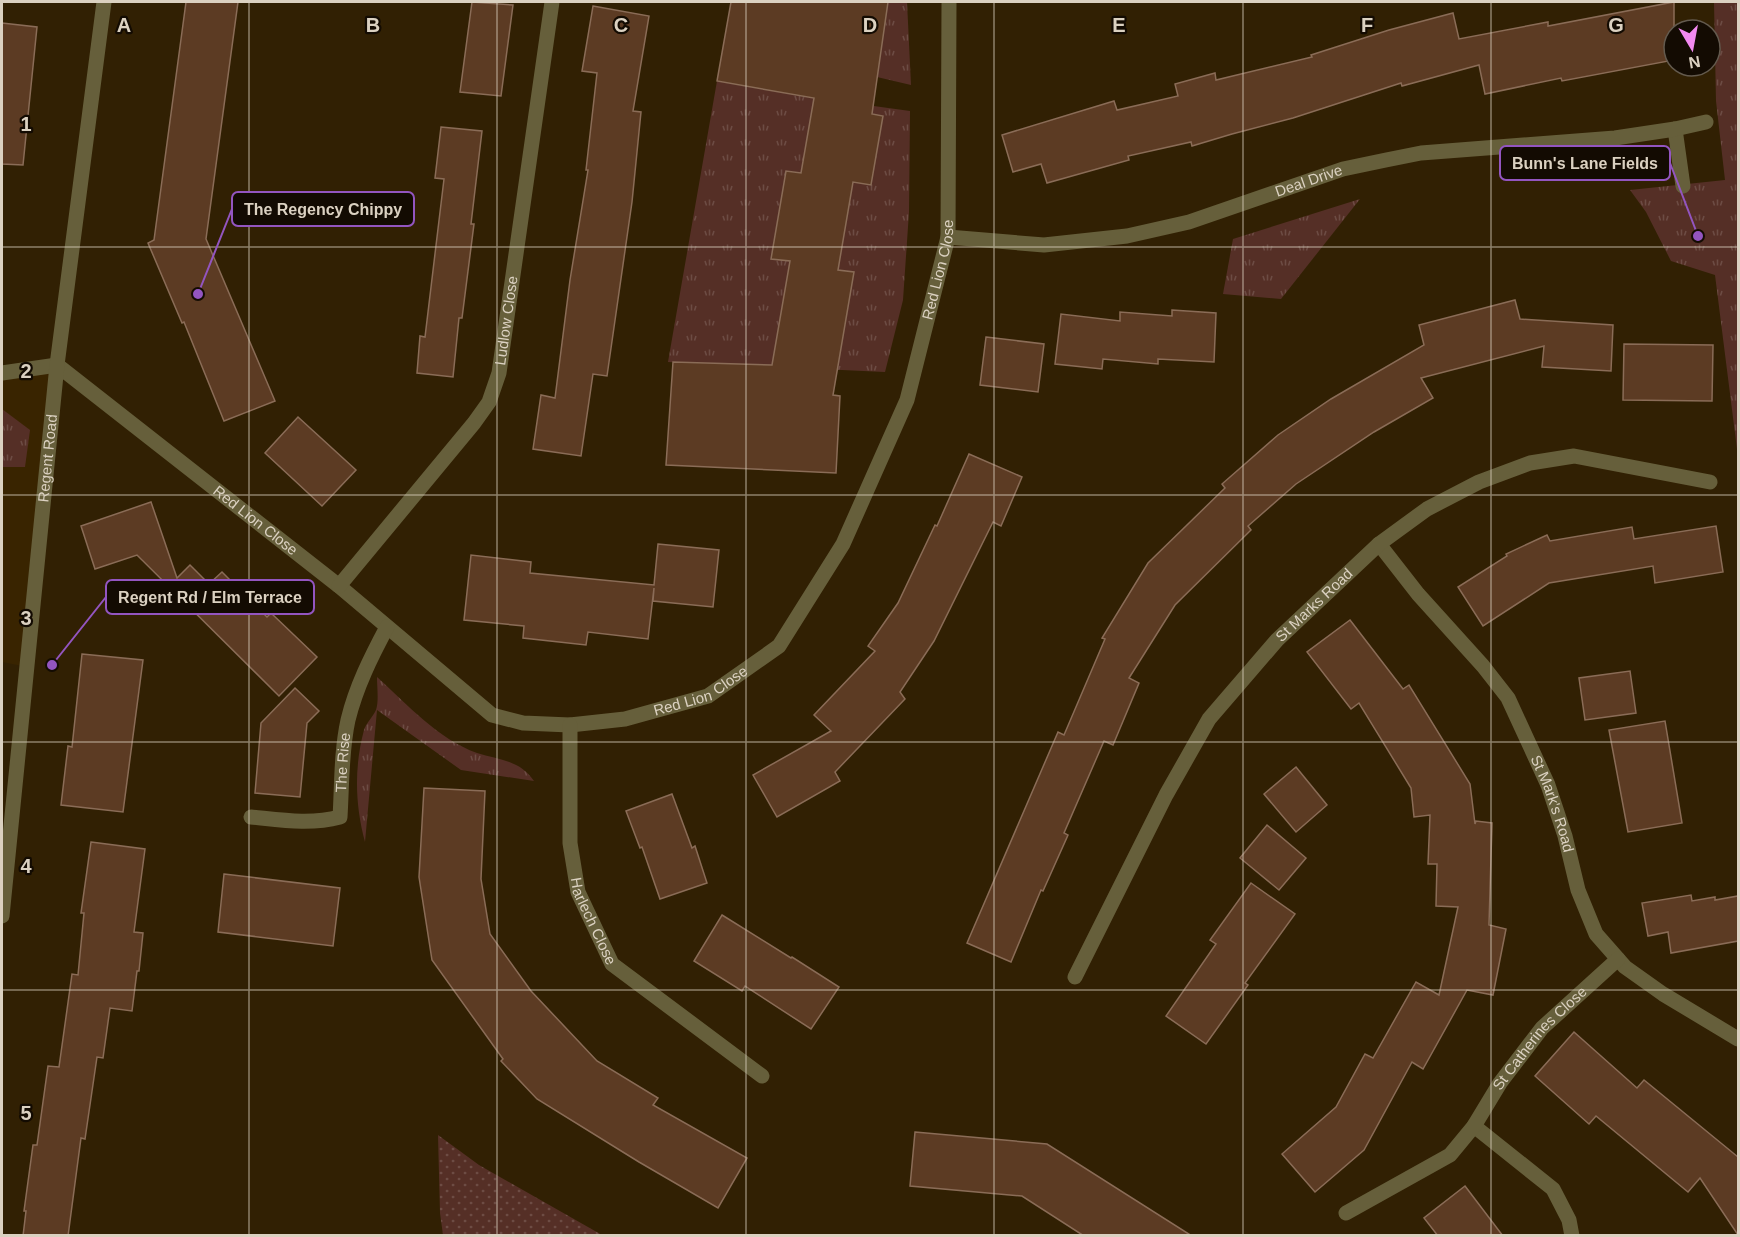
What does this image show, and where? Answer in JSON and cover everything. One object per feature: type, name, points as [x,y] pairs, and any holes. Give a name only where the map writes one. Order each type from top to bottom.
[{"type":"street","name":"Regent Road","points":[[2,916],[57,365],[104,2]]},
{"type":"street","name":"Ludlow Close","points":[[339,586],[489,402],[499,373],[552,2]]},
{"type":"street","name":"Red Lion Close","points":[[57,365],[339,586],[492,715],[523,723],[570,725],[625,719],[708,696],[779,646],[843,544],[907,400],[948,237],[949,2]]},
{"type":"street","name":"Deal Drive","points":[[948,237],[1044,245],[1127,236],[1189,222],[1343,169],[1421,153],[1615,138],[1707,122]]},
{"type":"street","points":[[1676,129],[1683,186]]},
{"type":"street","points":[[2,373],[57,365]]},
{"type":"street","name":"St Marks Road","points":[[1075,977],[1166,795],[1209,719],[1277,640],[1379,544],[1427,509],[1479,482],[1530,463],[1574,456],[1710,482]]},
{"type":"street","name":"St Mark's Road","points":[[1379,544],[1418,594],[1475,657],[1508,699],[1548,785],[1565,836],[1581,898],[1596,934],[1625,967],[1663,994],[1738,1040]]},
{"type":"street","name":"The Rise","points":[[251,817],[299,822],[323,821],[340,817],[342,760],[348,722],[367,664],[387,627]]},
{"type":"street","name":"Harlech Close","points":[[570,725],[570,843],[578,892],[612,964],[762,1076]]},
{"type":"street","name":"St Catherines Close","points":[[1346,1213],[1450,1155],[1474,1126],[1500,1083],[1542,1028],[1618,959]]},
{"type":"street","points":[[1474,1126],[1553,1189],[1569,1220],[1572,1236]]},
{"type":"shaded area","points":[[57,365],[27,667],[2,662],[2,373]]},
{"type":"green space","points":[[888,2],[907,2],[911,85],[877,77]]},
{"type":"green space","points":[[1714,2],[1738,2],[1738,457],[1715,275],[1671,261],[1646,212],[1630,190],[1725,180],[1716,78],[1722,78],[1722,18],[1714,18]]},
{"type":"green space","points":[[717,81],[801,96],[910,111],[909,212],[903,300],[885,372],[668,362]]},
{"type":"green space","points":[[1360,199],[1281,299],[1223,294],[1233,239]]},
{"type":"green space","points":[[2,409],[30,430],[25,467],[2,467]]},
{"type":"green space","points":[[377,677],[424,720],[449,739],[477,753],[516,765],[534,781],[461,770],[377,710],[365,842],[359,814],[357,772],[364,730],[377,706]]},
{"type":"green space","points":[[438,1135],[479,1165],[602,1235],[443,1235],[440,1213]]},
{"type":"building","points":[[186,2],[238,2],[206,239],[275,401],[224,421],[184,322],[182,323],[148,243],[154,240]]},
{"type":"building","points":[[472,2],[513,5],[501,96],[460,92]]},
{"type":"building","points":[[731,2],[888,2],[872,114],[883,116],[871,185],[853,182],[838,270],[854,272],[833,395],[840,396],[836,473],[666,465],[673,362],[772,365],[790,261],[771,259],[786,171],[801,173],[814,98],[717,81]]},
{"type":"building","points":[[1674,2],[1674,18],[1662,18],[1662,62],[1562,81],[1561,78],[1485,94],[1479,65],[1402,86],[1401,83],[1293,118],[1192,146],[1191,142],[1128,156],[1129,160],[1047,183],[1041,164],[1013,172],[1002,135],[1114,101],[1117,110],[1178,96],[1175,84],[1215,73],[1216,80],[1312,57],[1311,55],[1389,30],[1453,13],[1459,39],[1548,22],[1548,26]]},
{"type":"building","points":[[593,6],[649,16],[633,111],[641,112],[632,202],[607,376],[593,374],[581,456],[533,449],[541,395],[555,398],[570,280],[588,170],[586,170],[597,73],[582,71]]},
{"type":"building","points":[[2,23],[37,27],[23,165],[2,164]]},
{"type":"building","points":[[441,127],[482,131],[471,224],[474,224],[462,318],[459,318],[453,377],[417,373],[420,336],[425,337],[444,179],[435,178]]},
{"type":"building","points":[[1515,300],[1520,319],[1613,325],[1611,371],[1542,367],[1544,346],[1421,378],[1433,398],[1374,432],[1296,484],[1248,526],[1251,530],[1175,605],[1129,678],[1139,683],[1113,745],[1104,741],[1064,833],[1068,835],[1043,891],[1041,890],[1011,962],[967,943],[1058,732],[1064,735],[1105,639],[1102,638],[1148,563],[1225,488],[1222,484],[1278,435],[1331,399],[1424,345],[1419,325]]},
{"type":"building","points":[[1172,310],[1216,313],[1214,362],[1158,359],[1158,364],[1103,359],[1102,369],[1055,364],[1061,314],[1120,321],[1120,312],[1172,316]]},
{"type":"building","points":[[986,337],[1044,344],[1038,392],[980,385]]},
{"type":"building","points":[[1624,344],[1713,345],[1712,401],[1623,400]]},
{"type":"building","points":[[298,417],[356,470],[322,506],[265,453]]},
{"type":"building","points":[[969,454],[1022,477],[1001,526],[993,522],[934,641],[900,692],[905,699],[835,772],[840,781],[777,817],[753,775],[831,731],[814,715],[875,651],[868,646],[898,603],[935,525],[937,526]]},
{"type":"building","points":[[151,502],[177,578],[190,565],[209,584],[222,572],[267,617],[271,613],[317,657],[279,696],[137,555],[95,569],[81,526]]},
{"type":"building","points":[[1716,526],[1723,572],[1655,583],[1653,566],[1549,583],[1483,626],[1458,587],[1507,556],[1506,554],[1547,535],[1550,541],[1632,527],[1634,539]]},
{"type":"building","points":[[658,544],[719,550],[713,607],[653,601],[654,588],[648,639],[588,632],[586,645],[523,638],[524,626],[464,620],[471,555],[531,562],[530,573],[654,585]]},
{"type":"building","points":[[1350,620],[1403,689],[1409,685],[1470,784],[1475,824],[1476,821],[1492,823],[1489,925],[1506,929],[1493,995],[1467,990],[1423,1069],[1412,1062],[1364,1150],[1315,1192],[1282,1154],[1336,1107],[1365,1054],[1373,1058],[1416,982],[1439,995],[1458,907],[1436,906],[1437,864],[1428,864],[1430,815],[1414,817],[1411,788],[1359,703],[1351,709],[1307,652]]},
{"type":"building","points":[[82,654],[143,660],[123,812],[61,805],[68,746],[72,747]]},
{"type":"building","points":[[1630,671],[1636,713],[1585,720],[1579,678]]},
{"type":"building","points":[[295,688],[319,711],[307,723],[300,797],[255,793],[261,723]]},
{"type":"building","points":[[1665,721],[1682,823],[1628,832],[1609,730]]},
{"type":"building","points":[[1296,767],[1327,805],[1296,832],[1264,794]]},
{"type":"building","points":[[424,788],[485,791],[481,879],[490,934],[531,991],[597,1061],[658,1098],[653,1105],[747,1158],[718,1208],[537,1099],[501,1061],[503,1059],[432,960],[419,877]]},
{"type":"building","points":[[672,794],[692,848],[695,846],[707,883],[660,899],[642,847],[640,848],[626,811]]},
{"type":"building","points":[[1267,825],[1306,858],[1279,890],[1240,858]]},
{"type":"building","points":[[91,842],[145,849],[134,932],[143,933],[139,971],[137,971],[132,1011],[110,1008],[103,1058],[97,1057],[85,1139],[81,1138],[68,1236],[23,1236],[33,1145],[37,1145],[48,1066],[59,1067],[72,974],[78,975],[84,913],[81,913]]},
{"type":"building","points":[[224,874],[340,888],[333,946],[218,932]]},
{"type":"building","points":[[1251,883],[1295,914],[1245,983],[1248,985],[1206,1044],[1166,1016],[1216,944],[1210,940]]},
{"type":"building","points":[[1691,895],[1692,901],[1738,896],[1738,941],[1671,953],[1668,932],[1648,936],[1642,903]]},
{"type":"building","points":[[722,915],[839,987],[811,1029],[745,986],[742,991],[694,961]]},
{"type":"building","points":[[1574,1032],[1637,1088],[1644,1080],[1738,1157],[1738,1235],[1700,1178],[1688,1192],[1596,1116],[1589,1124],[1535,1076]]},
{"type":"building","points":[[915,1132],[1047,1144],[1192,1236],[1084,1236],[1022,1196],[910,1186]]},
{"type":"building","points":[[1465,1186],[1503,1236],[1438,1236],[1424,1218]]},
{"type":"place","name":"Bunn's Lane Fields","points":[[1698,236]]},
{"type":"place","name":"The Regency Chippy","points":[[198,294]]},
{"type":"place","name":"Regent Rd / Elm Terrace","points":[[52,665]]}]
